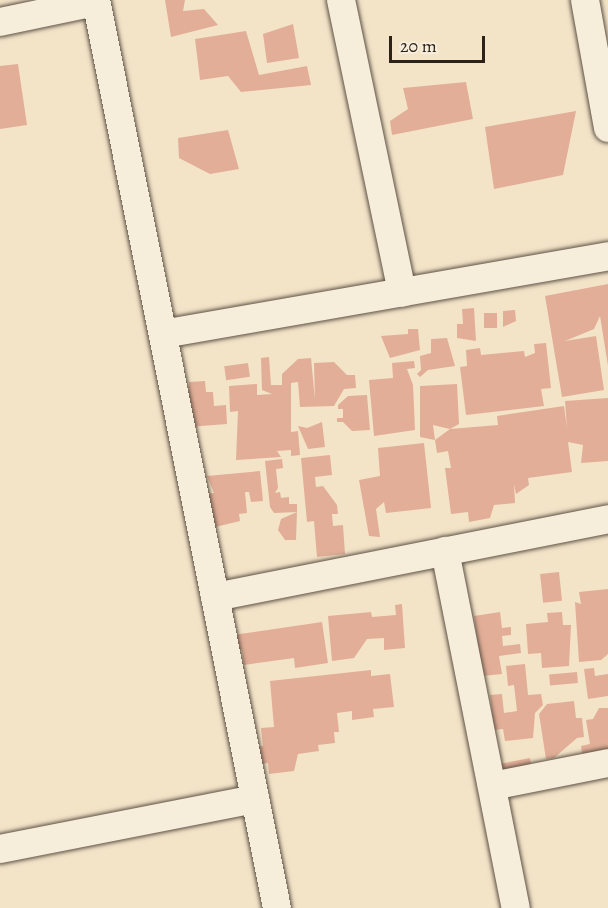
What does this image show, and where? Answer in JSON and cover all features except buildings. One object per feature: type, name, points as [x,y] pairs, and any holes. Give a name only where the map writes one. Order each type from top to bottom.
[{"type":"street","points":[[341,0],[402,292]]},
{"type":"street","points":[[0,22],[96,1],[277,908]]},
{"type":"street","points":[[594,12],[608,128]]},
{"type":"street","points":[[163,334],[608,256]]},
{"type":"street","points":[[215,597],[608,519]]},
{"type":"street","points":[[445,552],[516,908]]},
{"type":"street","points":[[492,786],[608,763]]},
{"type":"street","points":[[1,846],[255,799]]}]
